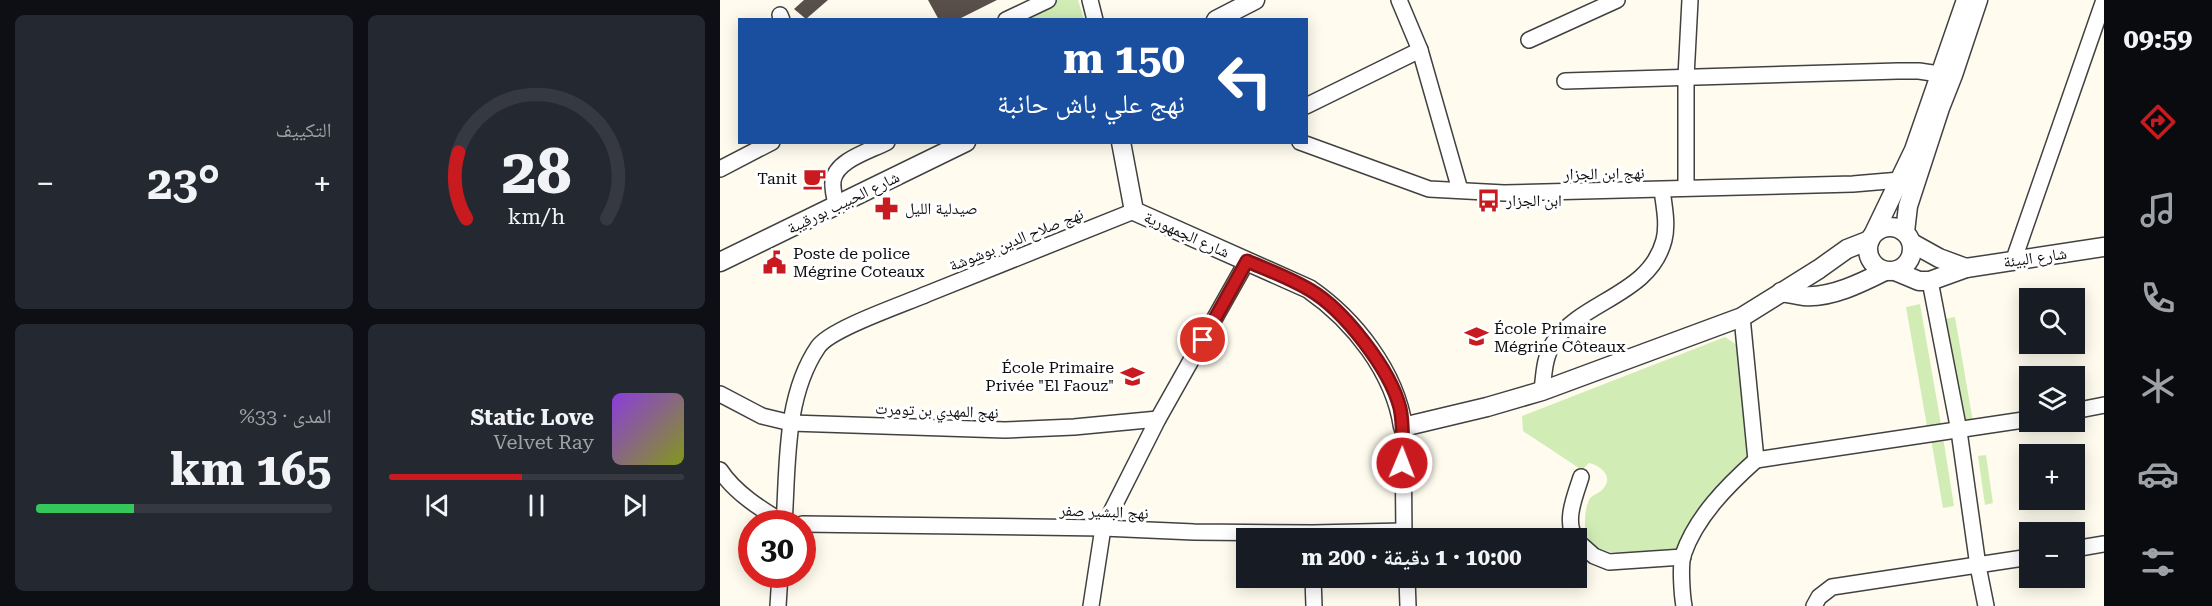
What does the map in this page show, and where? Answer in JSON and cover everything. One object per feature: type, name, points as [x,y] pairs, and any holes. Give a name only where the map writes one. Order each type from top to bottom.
[{"type":"street","points":[[1010,18],[1048,0]]},
{"type":"street","points":[[1090,0],[1094,18]]},
{"type":"street","points":[[1220,18],[1255,0]]},
{"type":"street","points":[[1399,0],[1420,51],[1460,190]]},
{"type":"street","points":[[1529,40],[1617,0]]},
{"type":"street","points":[[1686,188],[1686,77],[1690,0]]},
{"type":"street","points":[[1781,292],[1805,296],[1817,295],[1858,284],[1909,262],[1912,254],[1909,237],[1908,182],[1914,150],[1966,0]]},
{"type":"street","points":[[1978,0],[1953,75],[1908,182],[1872,237],[1868,249],[1870,259],[1876,267],[1919,281],[1930,281],[1959,431],[1978,566],[1986,606]]},
{"type":"street","points":[[2014,260],[2104,0]]},
{"type":"street","points":[[1308,105],[1420,51]]},
{"type":"street","points":[[1564,81],[1898,71],[1939,74]]},
{"type":"street","points":[[720,169],[768,144]]},
{"type":"street","points":[[836,205],[833,182],[836,172],[843,165],[882,144]]},
{"type":"street","name":"شارع الحبيب بورقيبة","points":[[720,262],[962,144]]},
{"type":"street","name":"شارع الجمهورية","points":[[1121,144],[1134,211],[1309,289],[1342,316],[1372,354],[1400,408],[1403,427],[1404,528]]},
{"type":"street","name":"نهج ابن الجزار","points":[[1305,144],[1429,189],[1504,193],[1908,182]]},
{"type":"street","points":[[1542,391],[1544,365],[1554,343],[1566,328],[1643,277],[1658,257],[1666,224],[1662,190]]},
{"type":"street","name":"نهج صلاح الدين بوشوشة","points":[[785,510],[791,423],[797,396],[819,345],[841,330],[1134,211]]},
{"type":"street","points":[[1403,427],[1542,391],[1742,317],[1847,249],[1872,237],[1886,227],[1892,227],[1939,258],[1966,268]]},
{"type":"street","name":"شارع البيئة","points":[[1930,281],[1966,268],[2104,247]]},
{"type":"street","points":[[1091,606],[1103,528],[1158,420],[1247,261]]},
{"type":"street","points":[[1742,317],[1756,460]]},
{"type":"street","name":"نهج المهدي بن تومرت","points":[[720,394],[762,416],[791,423],[1005,430],[1158,420]]},
{"type":"street","points":[[2085,409],[2104,405]]},
{"type":"street","points":[[1684,606],[1683,557],[1712,504],[1756,460],[1959,431],[2019,420]]},
{"type":"street","points":[[720,470],[727,480],[746,497],[765,510]]},
{"type":"street","points":[[1571,528],[1570,518],[1581,477]]},
{"type":"street","name":"نهج البشير صفر","points":[[816,524],[1103,528],[1236,533]]},
{"type":"street","points":[[2085,547],[2104,544]]},
{"type":"street","points":[[1587,550],[1593,556],[1609,562],[1683,557]]},
{"type":"street","points":[[1814,606],[1819,597],[1832,587],[2019,559]]},
{"type":"street","points":[[778,606],[779,588]]},
{"type":"street","points":[[1314,588],[1314,606]]},
{"type":"street","points":[[1407,588],[1408,606]]},
{"type":"green space","points":[[1056,0],[1078,0],[1084,18],[1021,18]]},
{"type":"green space","points":[[1920,304],[1942,430],[1928,432],[1906,307]]},
{"type":"green space","points":[[1955,317],[1973,422],[1963,424],[1945,319]]},
{"type":"green space","points":[[1725,337],[1737,345],[1751,442],[1748,460],[1681,548],[1622,553],[1607,551],[1595,546],[1587,536],[1585,513],[1587,505],[1590,498],[1601,491],[1606,484],[1605,472],[1589,463],[1582,470],[1523,431],[1522,416]]},
{"type":"green space","points":[[1943,437],[1954,506],[1943,508],[1931,439]]},
{"type":"green space","points":[[1986,455],[1993,503],[1985,505],[1978,456]]},
{"type":"building","points":[[804,0],[828,0],[807,18],[794,9]]},
{"type":"building","points":[[928,0],[997,0],[961,18],[938,18]]},
{"type":"place","name":"Tanit","points":[[815,178]]},
{"type":"place","name":"ابن الجزار","points":[[1488,200]]},
{"type":"place","name":"صيدلية الليل","points":[[887,208]]},
{"type":"place","name":"Poste de police Mégrine Coteaux","points":[[775,262]]},
{"type":"place","name":"École Primaire Mégrine Côteaux","points":[[1476,337]]},
{"type":"place","name":"École Primaire Privée \"El Faouz\"","points":[[1132,376]]},
{"type":"route","points":[[1203,340],[1247,261],[1309,289],[1342,316],[1372,354],[1395,395],[1403,427],[1402,463]]}]
